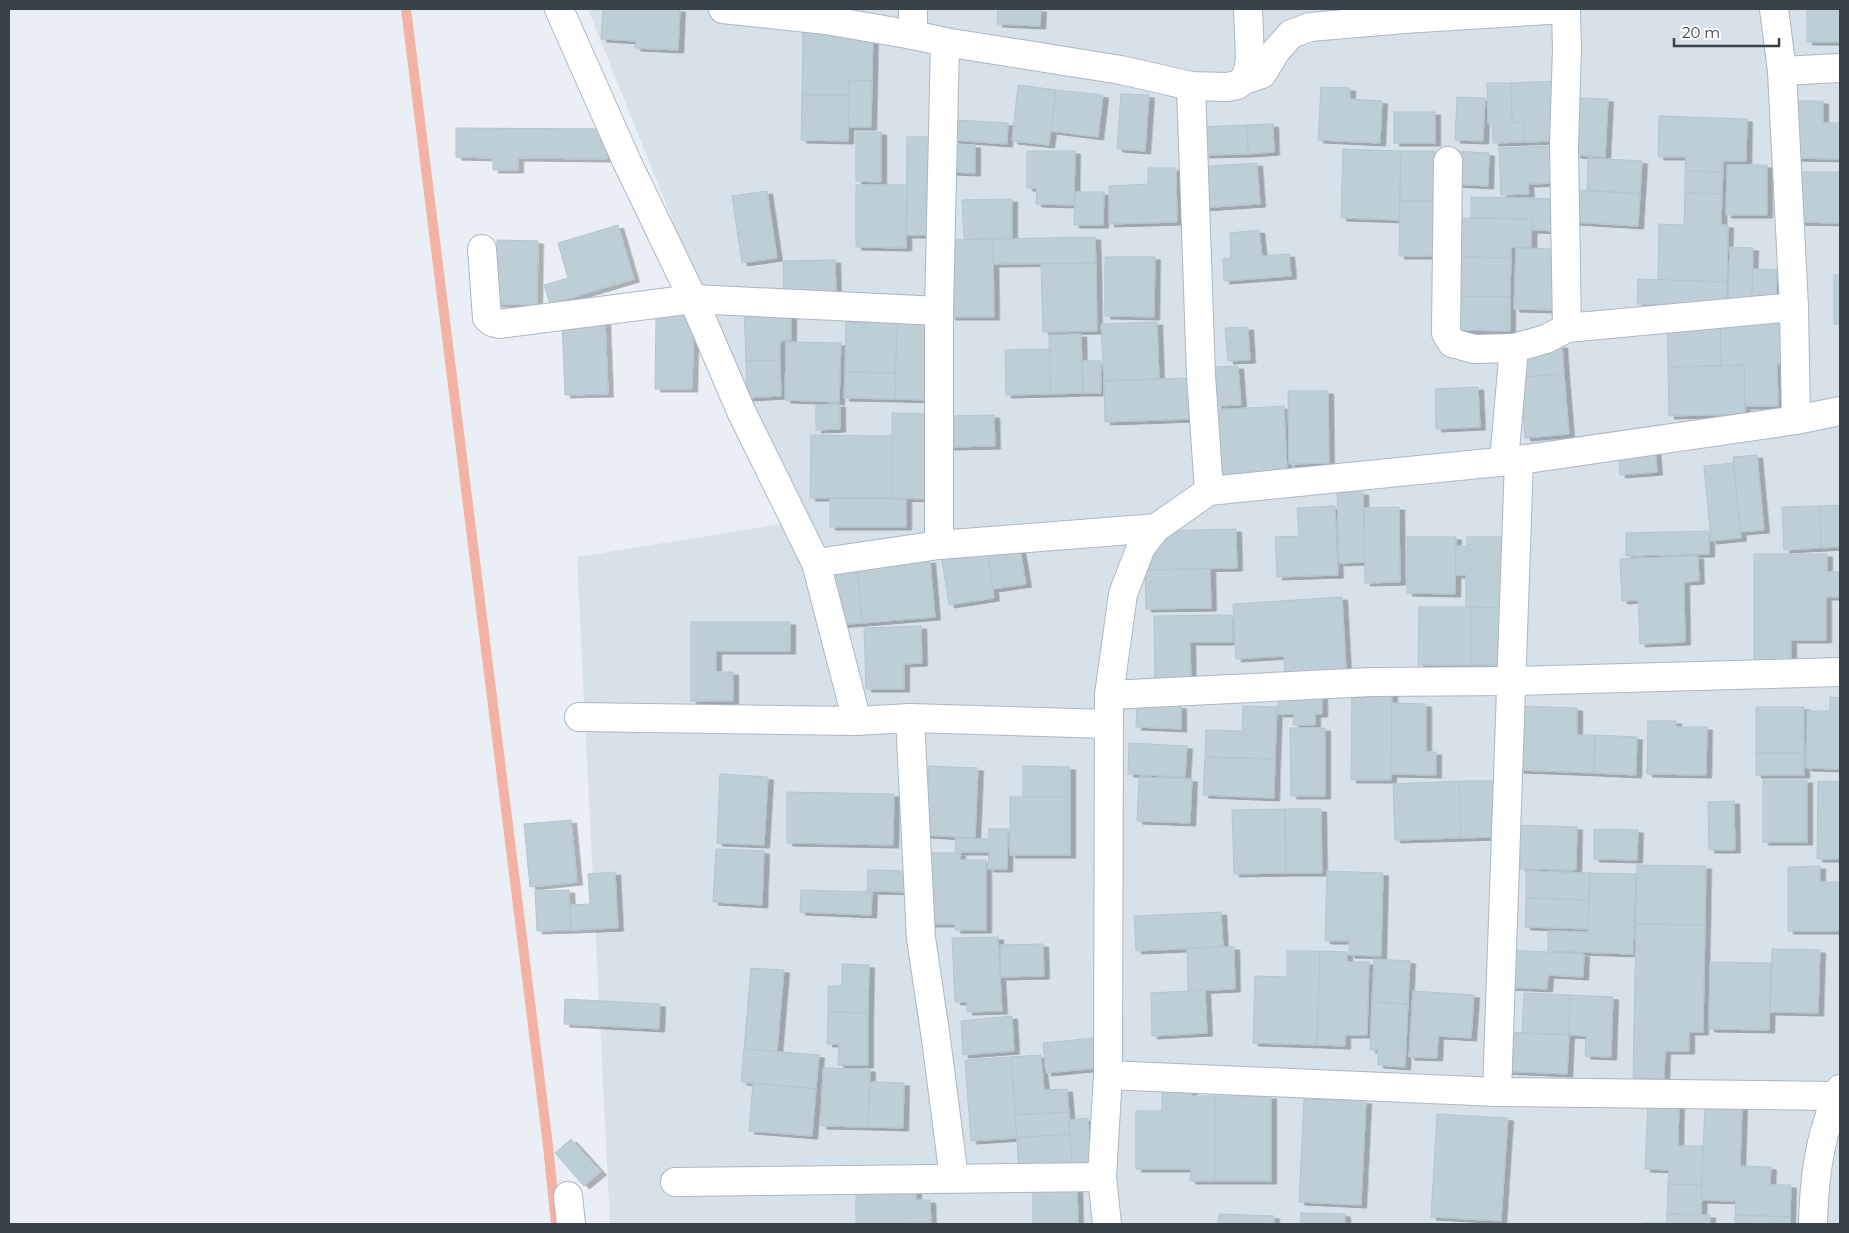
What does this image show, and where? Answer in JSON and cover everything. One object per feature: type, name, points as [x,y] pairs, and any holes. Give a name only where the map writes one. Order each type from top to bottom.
[{"type":"street","points":[[559,9],[627,162],[693,299],[741,411],[816,563],[857,721]]},
{"type":"street","points":[[723,9],[826,20],[913,22],[945,42],[1121,70],[1191,86],[1227,87],[1237,85],[1244,80],[1262,74],[1276,51],[1291,34],[1310,27],[1385,20],[1565,9],[1567,49],[1564,145],[1567,328]]},
{"type":"street","points":[[1244,80],[1250,60],[1248,9]]},
{"type":"street","points":[[1774,9],[1782,71],[1794,307],[1796,420]]},
{"type":"street","points":[[939,545],[939,311],[945,42]]},
{"type":"street","points":[[1782,71],[1840,68]]},
{"type":"street","points":[[1191,86],[1201,375],[1209,491]]},
{"type":"street","points":[[1448,161],[1446,333],[1452,343],[1474,349],[1514,348],[1546,339],[1567,328],[1794,307]]},
{"type":"street","points":[[482,248],[486,312],[487,318],[492,322],[506,323],[693,299],[939,311]]},
{"type":"street","points":[[1497,1092],[1512,680],[1514,348]]},
{"type":"street","points":[[1107,1224],[1102,1177],[1108,1075],[1109,694],[1123,594],[1141,547],[1156,528],[1209,491],[1512,460],[1796,420],[1840,411]]},
{"type":"street","points":[[816,563],[939,545],[1156,528]]},
{"type":"street","points":[[1109,694],[1371,682],[1840,672]]},
{"type":"street","points":[[579,717],[857,721],[910,718],[1108,724]]},
{"type":"street","points":[[910,718],[921,938],[954,1178]]},
{"type":"street","points":[[1108,1075],[1497,1092],[1838,1093],[1821,1140],[1814,1183],[1812,1224]]},
{"type":"street","points":[[675,1182],[1102,1177]]},
{"type":"street","points":[[568,1196],[571,1224]]},
{"type":"shaded area","points":[[588,9],[1840,9],[1840,1224],[610,1224],[577,557],[793,522]]},
{"type":"building","points":[[603,9],[680,9],[678,50],[635,48],[636,41],[601,39]]},
{"type":"building","points":[[998,9],[1041,9],[1040,26],[997,24]]},
{"type":"building","points":[[1807,9],[1840,9],[1840,42],[1807,42]]},
{"type":"building","points":[[803,31],[873,32],[872,81],[849,80],[849,95],[802,95]]},
{"type":"building","points":[[849,80],[872,81],[871,127],[848,127]]},
{"type":"building","points":[[1557,81],[1559,141],[1525,142],[1524,123],[1512,123],[1511,83]]},
{"type":"building","points":[[1487,83],[1511,83],[1512,123],[1524,123],[1525,142],[1493,143],[1492,123],[1488,124]]},
{"type":"building","points":[[1018,85],[1056,90],[1049,145],[1012,141]]},
{"type":"building","points":[[1321,87],[1350,88],[1350,99],[1382,101],[1380,143],[1318,140]]},
{"type":"building","points":[[1056,90],[1103,95],[1098,137],[1051,131]]},
{"type":"building","points":[[1121,94],[1149,95],[1145,151],[1117,149]]},
{"type":"building","points":[[802,95],[849,95],[848,141],[801,140]]},
{"type":"building","points":[[1457,97],[1485,98],[1483,141],[1455,140]]},
{"type":"building","points":[[1577,98],[1608,99],[1605,157],[1575,155]]},
{"type":"building","points":[[1791,101],[1823,101],[1823,123],[1840,123],[1840,159],[1790,158]]},
{"type":"building","points":[[1394,112],[1435,112],[1435,143],[1394,143]]},
{"type":"building","points":[[1659,116],[1747,119],[1746,161],[1723,161],[1723,172],[1685,171],[1686,157],[1658,157]]},
{"type":"building","points":[[954,120],[1008,123],[1007,144],[953,140]]},
{"type":"building","points":[[1273,124],[1274,152],[1248,154],[1247,125]]},
{"type":"building","points":[[1247,125],[1248,154],[1204,155],[1203,127]]},
{"type":"building","points":[[456,128],[607,129],[607,159],[518,158],[518,170],[493,170],[493,158],[456,157]]},
{"type":"building","points":[[856,132],[881,132],[881,182],[856,181]]},
{"type":"building","points":[[907,137],[935,137],[933,235],[906,235]]},
{"type":"building","points":[[947,145],[975,145],[975,173],[947,172]]},
{"type":"building","points":[[1558,146],[1559,183],[1528,184],[1529,194],[1501,195],[1499,148]]},
{"type":"building","points":[[1343,149],[1401,151],[1399,220],[1341,218]]},
{"type":"building","points":[[1027,151],[1075,151],[1074,205],[1036,204],[1037,188],[1027,188]]},
{"type":"building","points":[[1401,151],[1435,151],[1434,201],[1400,201]]},
{"type":"building","points":[[1453,151],[1489,153],[1488,186],[1451,184]]},
{"type":"building","points":[[1588,158],[1642,161],[1640,194],[1587,190]]},
{"type":"building","points":[[1257,163],[1260,204],[1200,208],[1197,167]]},
{"type":"building","points":[[1727,165],[1767,165],[1767,215],[1726,215]]},
{"type":"building","points":[[1148,168],[1176,168],[1177,222],[1109,224],[1109,186],[1148,184]]},
{"type":"building","points":[[1685,171],[1723,172],[1722,194],[1685,193]]},
{"type":"building","points":[[1795,172],[1840,172],[1840,223],[1795,222]]},
{"type":"building","points":[[856,185],[907,185],[906,248],[856,247]]},
{"type":"building","points":[[1574,190],[1640,194],[1638,226],[1572,222]]},
{"type":"building","points":[[767,191],[777,258],[742,263],[732,196]]},
{"type":"building","points":[[1075,192],[1104,192],[1103,225],[1074,225]]},
{"type":"building","points":[[1685,193],[1722,194],[1721,225],[1728,225],[1727,282],[1658,280],[1659,224],[1684,225]]},
{"type":"building","points":[[1471,197],[1559,199],[1559,231],[1531,230],[1532,219],[1471,218]]},
{"type":"building","points":[[1012,199],[1012,238],[964,239],[962,200]]},
{"type":"building","points":[[1400,201],[1434,201],[1443,256],[1399,256]]},
{"type":"building","points":[[1457,218],[1532,219],[1531,247],[1511,247],[1511,258],[1456,257]]},
{"type":"building","points":[[618,225],[634,279],[550,304],[544,285],[568,278],[558,243]]},
{"type":"building","points":[[1259,230],[1262,256],[1289,254],[1291,276],[1224,281],[1223,259],[1231,258],[1230,233]]},
{"type":"building","points":[[1095,237],[1096,263],[993,264],[993,239]]},
{"type":"building","points":[[993,239],[994,317],[950,317],[949,240]]},
{"type":"building","points":[[497,240],[538,241],[537,304],[496,304]]},
{"type":"building","points":[[1730,247],[1753,248],[1752,300],[1728,300]]},
{"type":"building","points":[[1516,248],[1555,249],[1553,310],[1514,309]]},
{"type":"building","points":[[1105,257],[1155,257],[1154,317],[1105,316]]},
{"type":"building","points":[[1456,257],[1511,258],[1510,297],[1455,296]]},
{"type":"building","points":[[835,260],[836,293],[784,295],[783,261]]},
{"type":"building","points":[[1096,263],[1097,331],[1043,332],[1041,264]]},
{"type":"building","points":[[1753,269],[1777,270],[1776,301],[1752,300]]},
{"type":"building","points":[[1834,275],[1840,275],[1840,324],[1834,324]]},
{"type":"building","points":[[1638,279],[1727,282],[1726,307],[1637,304]]},
{"type":"building","points":[[1455,296],[1510,297],[1510,331],[1454,330]]},
{"type":"building","points":[[791,309],[791,340],[780,341],[780,360],[746,361],[744,310]]},
{"type":"building","points":[[656,315],[694,316],[692,389],[655,389]]},
{"type":"building","points":[[1788,318],[1788,363],[1777,364],[1778,406],[1744,406],[1744,365],[1721,366],[1720,320]]},
{"type":"building","points":[[605,320],[608,394],[565,395],[562,322]]},
{"type":"building","points":[[1720,320],[1721,366],[1668,367],[1667,321]]},
{"type":"building","points":[[846,322],[897,323],[896,373],[845,372]]},
{"type":"building","points":[[1157,322],[1159,379],[1104,381],[1101,324]]},
{"type":"building","points":[[897,323],[931,324],[929,400],[895,399]]},
{"type":"building","points":[[1248,327],[1250,360],[1228,361],[1225,328]]},
{"type":"building","points":[[1081,334],[1083,393],[1050,394],[1049,335]]},
{"type":"building","points":[[786,342],[841,343],[839,402],[785,400]]},
{"type":"building","points":[[1562,345],[1564,374],[1521,377],[1518,349]]},
{"type":"building","points":[[1050,349],[1050,394],[1006,395],[1005,350]]},
{"type":"building","points":[[780,360],[781,396],[747,398],[746,361]]},
{"type":"building","points":[[1082,361],[1101,361],[1101,393],[1083,393]]},
{"type":"building","points":[[1744,365],[1745,414],[1669,416],[1668,367]]},
{"type":"building","points":[[1238,366],[1241,405],[1216,406],[1213,367]]},
{"type":"building","points":[[845,372],[896,373],[895,399],[844,398]]},
{"type":"building","points":[[1564,374],[1569,434],[1525,438],[1521,377]]},
{"type":"building","points":[[1191,378],[1192,419],[1105,422],[1104,381]]},
{"type":"building","points":[[1478,387],[1480,427],[1436,429],[1435,389]]},
{"type":"building","points":[[1288,391],[1328,391],[1329,463],[1289,464]]},
{"type":"building","points":[[840,404],[840,429],[816,430],[816,405]]},
{"type":"building","points":[[1284,406],[1287,472],[1217,476],[1213,410]]},
{"type":"building","points":[[892,413],[931,414],[930,499],[892,498]]},
{"type":"building","points":[[994,415],[995,446],[949,447],[948,416]]},
{"type":"building","points":[[811,435],[892,436],[892,498],[810,498]]},
{"type":"building","points":[[1655,448],[1657,472],[1620,475],[1618,451]]},
{"type":"building","points":[[1757,455],[1764,530],[1740,532],[1733,457]]},
{"type":"building","points":[[1733,463],[1741,538],[1711,541],[1704,466]]},
{"type":"building","points":[[1337,492],[1363,492],[1365,562],[1339,563]]},
{"type":"building","points":[[830,498],[906,499],[906,527],[830,527]]},
{"type":"building","points":[[1840,505],[1840,547],[1821,548],[1820,506]]},
{"type":"building","points":[[1335,506],[1338,575],[1277,577],[1275,537],[1299,536],[1297,508]]},
{"type":"building","points":[[1820,506],[1821,548],[1784,550],[1782,507]]},
{"type":"building","points":[[1399,507],[1400,582],[1365,583],[1364,508]]},
{"type":"building","points":[[1236,529],[1237,568],[1145,570],[1145,548],[1156,531]]},
{"type":"building","points":[[1709,531],[1709,554],[1626,556],[1626,533]]},
{"type":"building","points":[[1407,537],[1456,537],[1455,594],[1407,593]]},
{"type":"building","points":[[1467,537],[1507,537],[1505,608],[1466,607],[1466,575],[1456,575],[1456,546],[1467,546]]},
{"type":"building","points":[[1019,543],[1026,584],[993,589],[987,547]]},
{"type":"building","points":[[987,547],[994,598],[949,605],[941,554]]},
{"type":"building","points":[[1754,554],[1827,554],[1827,572],[1840,572],[1840,597],[1826,597],[1826,640],[1791,640],[1791,660],[1754,660]]},
{"type":"building","points":[[1698,556],[1699,581],[1684,582],[1685,642],[1640,644],[1638,600],[1622,601],[1620,559]]},
{"type":"building","points":[[930,560],[935,617],[862,623],[857,566]]},
{"type":"building","points":[[857,566],[862,623],[834,625],[829,569]]},
{"type":"building","points":[[1210,569],[1211,608],[1146,609],[1145,570]]},
{"type":"building","points":[[1342,597],[1346,669],[1285,674],[1284,656],[1236,659],[1233,604]]},
{"type":"building","points":[[1419,607],[1472,607],[1472,665],[1418,665]]},
{"type":"building","points":[[1472,607],[1505,608],[1505,665],[1472,665]]},
{"type":"building","points":[[1232,615],[1233,642],[1190,642],[1191,684],[1155,685],[1154,616]]},
{"type":"building","points":[[691,622],[790,622],[790,651],[716,651],[716,672],[733,672],[733,701],[691,701]]},
{"type":"building","points":[[921,626],[922,663],[904,664],[904,689],[866,689],[864,628]]},
{"type":"building","points":[[1352,689],[1392,689],[1391,780],[1351,780]]},
{"type":"building","points":[[1278,693],[1322,693],[1322,714],[1315,714],[1315,725],[1293,725],[1294,714],[1278,714]]},
{"type":"building","points":[[1830,697],[1840,698],[1840,769],[1806,768],[1807,711],[1830,711]]},
{"type":"building","points":[[1137,703],[1181,706],[1181,729],[1136,727]]},
{"type":"building","points":[[1392,703],[1426,704],[1426,752],[1436,752],[1436,775],[1391,774]]},
{"type":"building","points":[[1243,706],[1277,707],[1275,759],[1205,757],[1206,730],[1242,731]]},
{"type":"building","points":[[1520,706],[1577,708],[1577,735],[1595,735],[1594,773],[1518,770]]},
{"type":"building","points":[[1756,707],[1804,707],[1804,753],[1756,753]]},
{"type":"building","points":[[1648,721],[1676,721],[1676,727],[1707,727],[1706,775],[1647,774]]},
{"type":"building","points":[[1290,728],[1325,728],[1325,796],[1291,796]]},
{"type":"building","points":[[1595,735],[1637,737],[1636,775],[1594,773]]},
{"type":"building","points":[[1129,743],[1187,746],[1185,777],[1128,774]]},
{"type":"building","points":[[1756,753],[1804,753],[1804,775],[1756,775]]},
{"type":"building","points":[[1205,757],[1275,759],[1274,798],[1203,795]]},
{"type":"building","points":[[929,766],[978,768],[975,838],[925,835]]},
{"type":"building","points":[[1023,766],[1070,767],[1070,797],[1023,797]]},
{"type":"building","points":[[720,774],[768,777],[764,845],[717,843]]},
{"type":"building","points":[[1139,777],[1192,779],[1190,823],[1137,821]]},
{"type":"building","points":[[1763,780],[1807,780],[1807,842],[1763,842]]},
{"type":"building","points":[[1459,781],[1461,838],[1395,840],[1393,784]]},
{"type":"building","points":[[1459,781],[1495,781],[1497,837],[1461,838]]},
{"type":"building","points":[[1818,781],[1840,782],[1840,859],[1817,859]]},
{"type":"building","points":[[787,792],[894,794],[893,845],[787,843]]},
{"type":"building","points":[[1010,797],[1070,797],[1070,855],[1010,855]]},
{"type":"building","points":[[1734,801],[1735,850],[1709,850],[1708,802]]},
{"type":"building","points":[[1285,809],[1286,873],[1234,874],[1232,810]]},
{"type":"building","points":[[1285,809],[1321,809],[1322,873],[1286,873]]},
{"type":"building","points":[[571,820],[577,882],[530,887],[524,824]]},
{"type":"building","points":[[1514,825],[1577,827],[1576,870],[1520,869],[1520,852],[1514,852]]},
{"type":"building","points":[[989,829],[1008,829],[1007,869],[988,869],[989,852],[955,852],[956,838],[989,839]]},
{"type":"building","points":[[1594,829],[1638,830],[1637,860],[1594,859]]},
{"type":"building","points":[[716,849],[764,851],[762,905],[713,902]]},
{"type":"building","points":[[925,853],[960,853],[960,860],[986,860],[986,930],[955,930],[955,924],[924,924]]},
{"type":"building","points":[[1637,865],[1706,866],[1705,925],[1636,924]]},
{"type":"building","points":[[1820,866],[1820,882],[1840,882],[1840,931],[1788,931],[1788,867]]},
{"type":"building","points":[[868,870],[914,871],[913,892],[867,891]]},
{"type":"building","points":[[1327,871],[1383,873],[1381,956],[1349,955],[1349,941],[1325,941]]},
{"type":"building","points":[[1526,871],[1590,873],[1589,900],[1526,898]]},
{"type":"building","points":[[615,872],[618,928],[571,930],[570,905],[590,904],[588,874]]},
{"type":"building","points":[[1590,873],[1636,874],[1633,954],[1548,951],[1548,931],[1588,932]]},
{"type":"building","points":[[569,890],[571,930],[537,931],[535,891]]},
{"type":"building","points":[[801,890],[872,892],[871,915],[800,912]]},
{"type":"building","points":[[1526,898],[1589,900],[1588,929],[1525,927]]},
{"type":"building","points":[[1221,912],[1223,947],[1136,951],[1134,916]]},
{"type":"building","points":[[1636,924],[1705,925],[1703,1032],[1689,1032],[1689,1051],[1665,1051],[1664,1079],[1633,1078]]},
{"type":"building","points":[[998,937],[1002,1011],[967,1012],[967,1002],[955,1002],[952,938]]},
{"type":"building","points":[[1043,944],[1044,976],[1001,977],[1000,945]]},
{"type":"building","points":[[1234,947],[1235,989],[1188,991],[1187,948]]},
{"type":"building","points":[[1772,949],[1820,950],[1818,1013],[1770,1012]]},
{"type":"building","points":[[1507,950],[1584,954],[1583,977],[1548,975],[1547,989],[1505,987]]},
{"type":"building","points":[[1287,951],[1320,951],[1317,1045],[1253,1043],[1255,976],[1287,977]]},
{"type":"building","points":[[1320,951],[1347,952],[1347,962],[1369,962],[1367,1035],[1345,1035],[1345,1046],[1317,1045]]},
{"type":"building","points":[[1374,959],[1410,961],[1408,1004],[1372,1002]]},
{"type":"building","points":[[1710,962],[1771,963],[1769,1030],[1709,1029]]},
{"type":"building","points":[[842,964],[869,965],[868,1013],[828,1012],[828,986],[842,986]]},
{"type":"building","points":[[751,968],[784,970],[777,1052],[744,1049]]},
{"type":"building","points":[[1205,990],[1207,1033],[1152,1036],[1151,993]]},
{"type":"building","points":[[1413,991],[1474,995],[1471,1038],[1438,1036],[1437,1058],[1409,1057]]},
{"type":"building","points":[[1524,993],[1570,995],[1569,1035],[1522,1033]]},
{"type":"building","points":[[1570,995],[1613,997],[1611,1057],[1585,1056],[1586,1036],[1569,1035]]},
{"type":"building","points":[[565,999],[660,1004],[659,1029],[564,1024]]},
{"type":"building","points":[[1372,1002],[1408,1004],[1405,1067],[1378,1065],[1378,1050],[1370,1050]]},
{"type":"building","points":[[828,1012],[868,1013],[868,1065],[838,1065],[839,1044],[827,1044]]},
{"type":"building","points":[[1012,1016],[1014,1051],[963,1055],[961,1021]]},
{"type":"building","points":[[1503,1032],[1569,1035],[1567,1074],[1500,1071]]},
{"type":"building","points":[[1094,1038],[1097,1068],[1046,1073],[1043,1043]]},
{"type":"building","points":[[744,1049],[819,1055],[816,1089],[741,1082]]},
{"type":"building","points":[[1041,1055],[1044,1090],[1067,1089],[1069,1112],[1015,1115],[1011,1057]]},
{"type":"building","points":[[1011,1057],[1017,1138],[971,1141],[965,1060]]},
{"type":"building","points":[[823,1068],[870,1069],[868,1127],[821,1126]]},
{"type":"building","points":[[870,1082],[904,1083],[903,1128],[868,1127]]},
{"type":"building","points":[[753,1083],[816,1089],[812,1136],[749,1131]]},
{"type":"building","points":[[1162,1089],[1191,1089],[1191,1096],[1215,1096],[1215,1181],[1190,1181],[1191,1169],[1136,1169],[1136,1111],[1162,1111]]},
{"type":"building","points":[[1215,1096],[1271,1096],[1271,1181],[1215,1181]]},
{"type":"building","points":[[1304,1099],[1366,1101],[1361,1205],[1299,1202]]},
{"type":"building","points":[[1648,1101],[1679,1103],[1678,1146],[1703,1146],[1702,1185],[1668,1184],[1669,1170],[1645,1169]]},
{"type":"building","points":[[1705,1104],[1742,1106],[1740,1166],[1771,1167],[1770,1185],[1791,1185],[1790,1217],[1735,1215],[1736,1201],[1701,1200]]},
{"type":"building","points":[[1069,1112],[1070,1134],[1017,1138],[1015,1115]]},
{"type":"building","points":[[1437,1114],[1508,1118],[1501,1221],[1431,1217]]},
{"type":"building","points":[[1088,1118],[1091,1162],[1072,1163],[1069,1120]]},
{"type":"building","points":[[1070,1134],[1072,1170],[1019,1174],[1017,1138]]},
{"type":"building","points":[[571,1139],[601,1172],[584,1186],[555,1153]]},
{"type":"building","points":[[1033,1182],[1077,1182],[1078,1224],[1033,1224]]},
{"type":"building","points":[[1668,1184],[1702,1185],[1701,1215],[1667,1214]]},
{"type":"building","points":[[916,1188],[916,1200],[930,1200],[931,1223],[856,1224],[856,1189]]},
{"type":"building","points":[[1301,1213],[1345,1214],[1345,1224],[1301,1224]]},
{"type":"building","points":[[1219,1214],[1274,1216],[1274,1224],[1218,1224]]},
{"type":"building","points":[[1667,1214],[1710,1215],[1710,1224],[1643,1224],[1667,1223]]},
{"type":"building","points":[[1735,1215],[1790,1217],[1790,1224],[1735,1224]]},
{"type":"waterway","points":[[406,9],[548,1146],[556,1224]]}]
